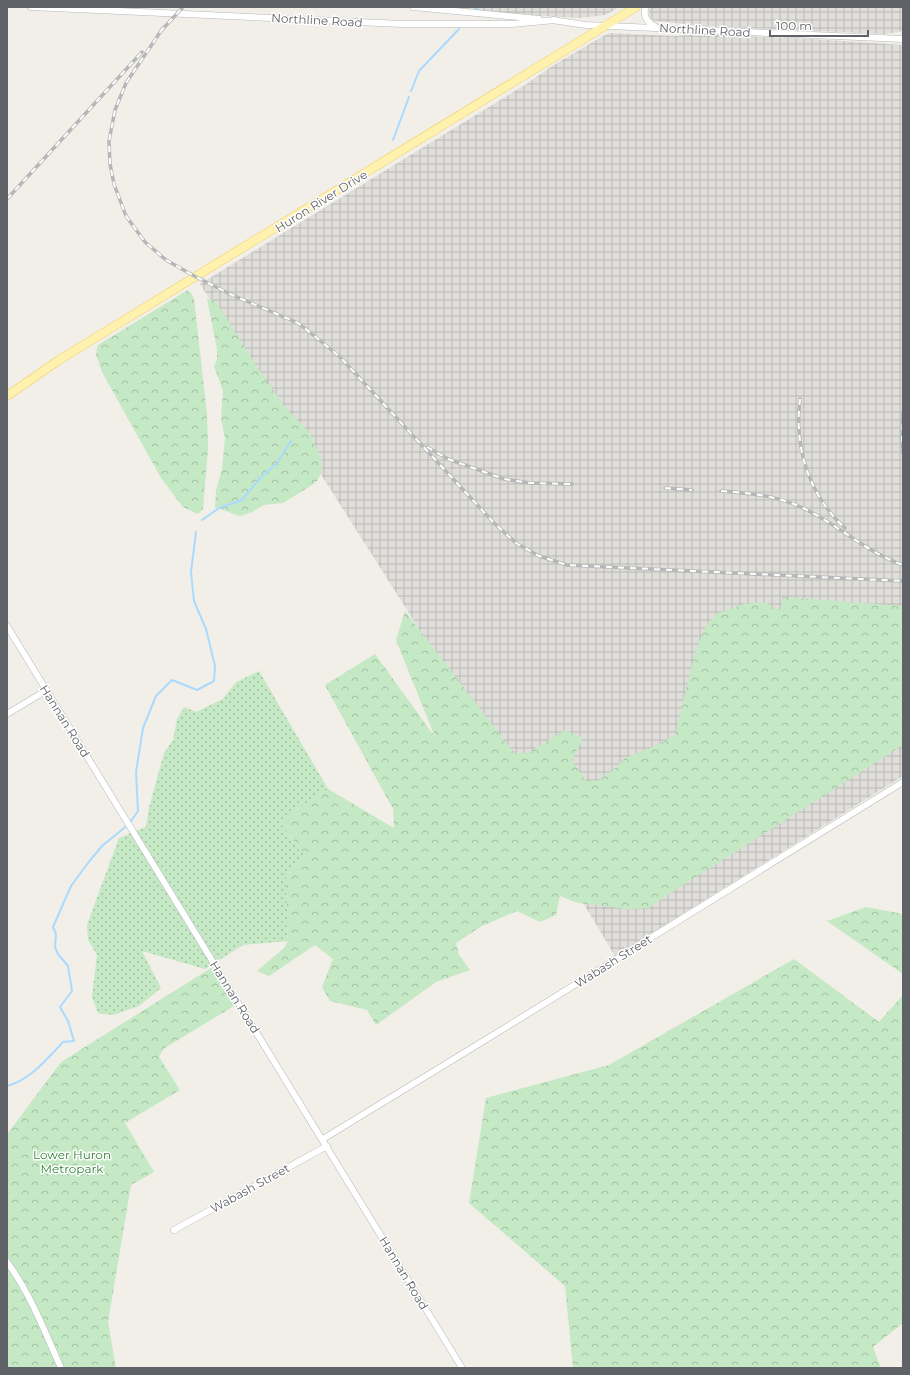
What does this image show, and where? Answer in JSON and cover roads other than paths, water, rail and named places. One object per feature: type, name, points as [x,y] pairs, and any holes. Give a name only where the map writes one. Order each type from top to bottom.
[{"type":"main road","name":"Huron River Drive","points":[[7,396],[59,360],[636,7]]},
{"type":"street","name":"Northline Road","points":[[31,7],[402,24],[512,24],[556,20]]},
{"type":"street","name":"Northline Road","points":[[413,7],[556,20],[586,25],[903,39]]},
{"type":"street","points":[[646,7],[645,14],[647,20],[658,28]]},
{"type":"street","name":"Hannan Road","points":[[7,626],[323,1139],[462,1368]]},
{"type":"street","points":[[7,714],[47,690]]},
{"type":"street","name":"Wabash Street","points":[[323,1139],[903,782]]},
{"type":"street","name":"Wabash Street","points":[[174,1230],[327,1146]]},
{"type":"street","points":[[7,1262],[17,1276],[28,1297],[61,1368]]},
{"type":"waterway","points":[[475,12],[479,7]]},
{"type":"waterway","points":[[411,91],[419,71],[459,29]]},
{"type":"waterway","points":[[393,140],[409,97]]},
{"type":"waterway","points":[[202,520],[219,508],[242,500],[260,478],[276,464],[291,441]]},
{"type":"waterway","points":[[7,1086],[31,1074],[63,1042],[74,1041],[68,1021],[60,1007],[72,991],[68,966],[58,954],[55,947],[56,934],[53,927],[71,886],[102,846],[129,824],[138,811],[136,772],[143,728],[156,696],[172,680],[197,690],[214,681],[215,666],[206,629],[194,601],[191,572],[196,532]]},
{"type":"railway","points":[[160,32],[183,7]]},
{"type":"railway","points":[[163,28],[126,83],[115,110],[109,141],[110,164],[114,184],[126,216],[145,242],[166,260],[232,295],[298,323],[340,357],[494,523],[516,543],[539,556],[567,565],[903,581]]},
{"type":"railway","points":[[7,199],[142,52]]},
{"type":"railway","points":[[800,399],[800,444],[807,471],[812,484],[826,507],[845,528]]},
{"type":"railway","points":[[903,412],[903,453]]},
{"type":"railway","points":[[427,447],[448,459],[504,479],[530,483],[572,484]]},
{"type":"railway","points":[[665,488],[692,490]]},
{"type":"railway","points":[[721,491],[771,497],[794,504],[818,516],[882,556],[903,565]]},
{"type":"park label","name":"Lower Huron Metropark","points":[[72,1161]]}]
